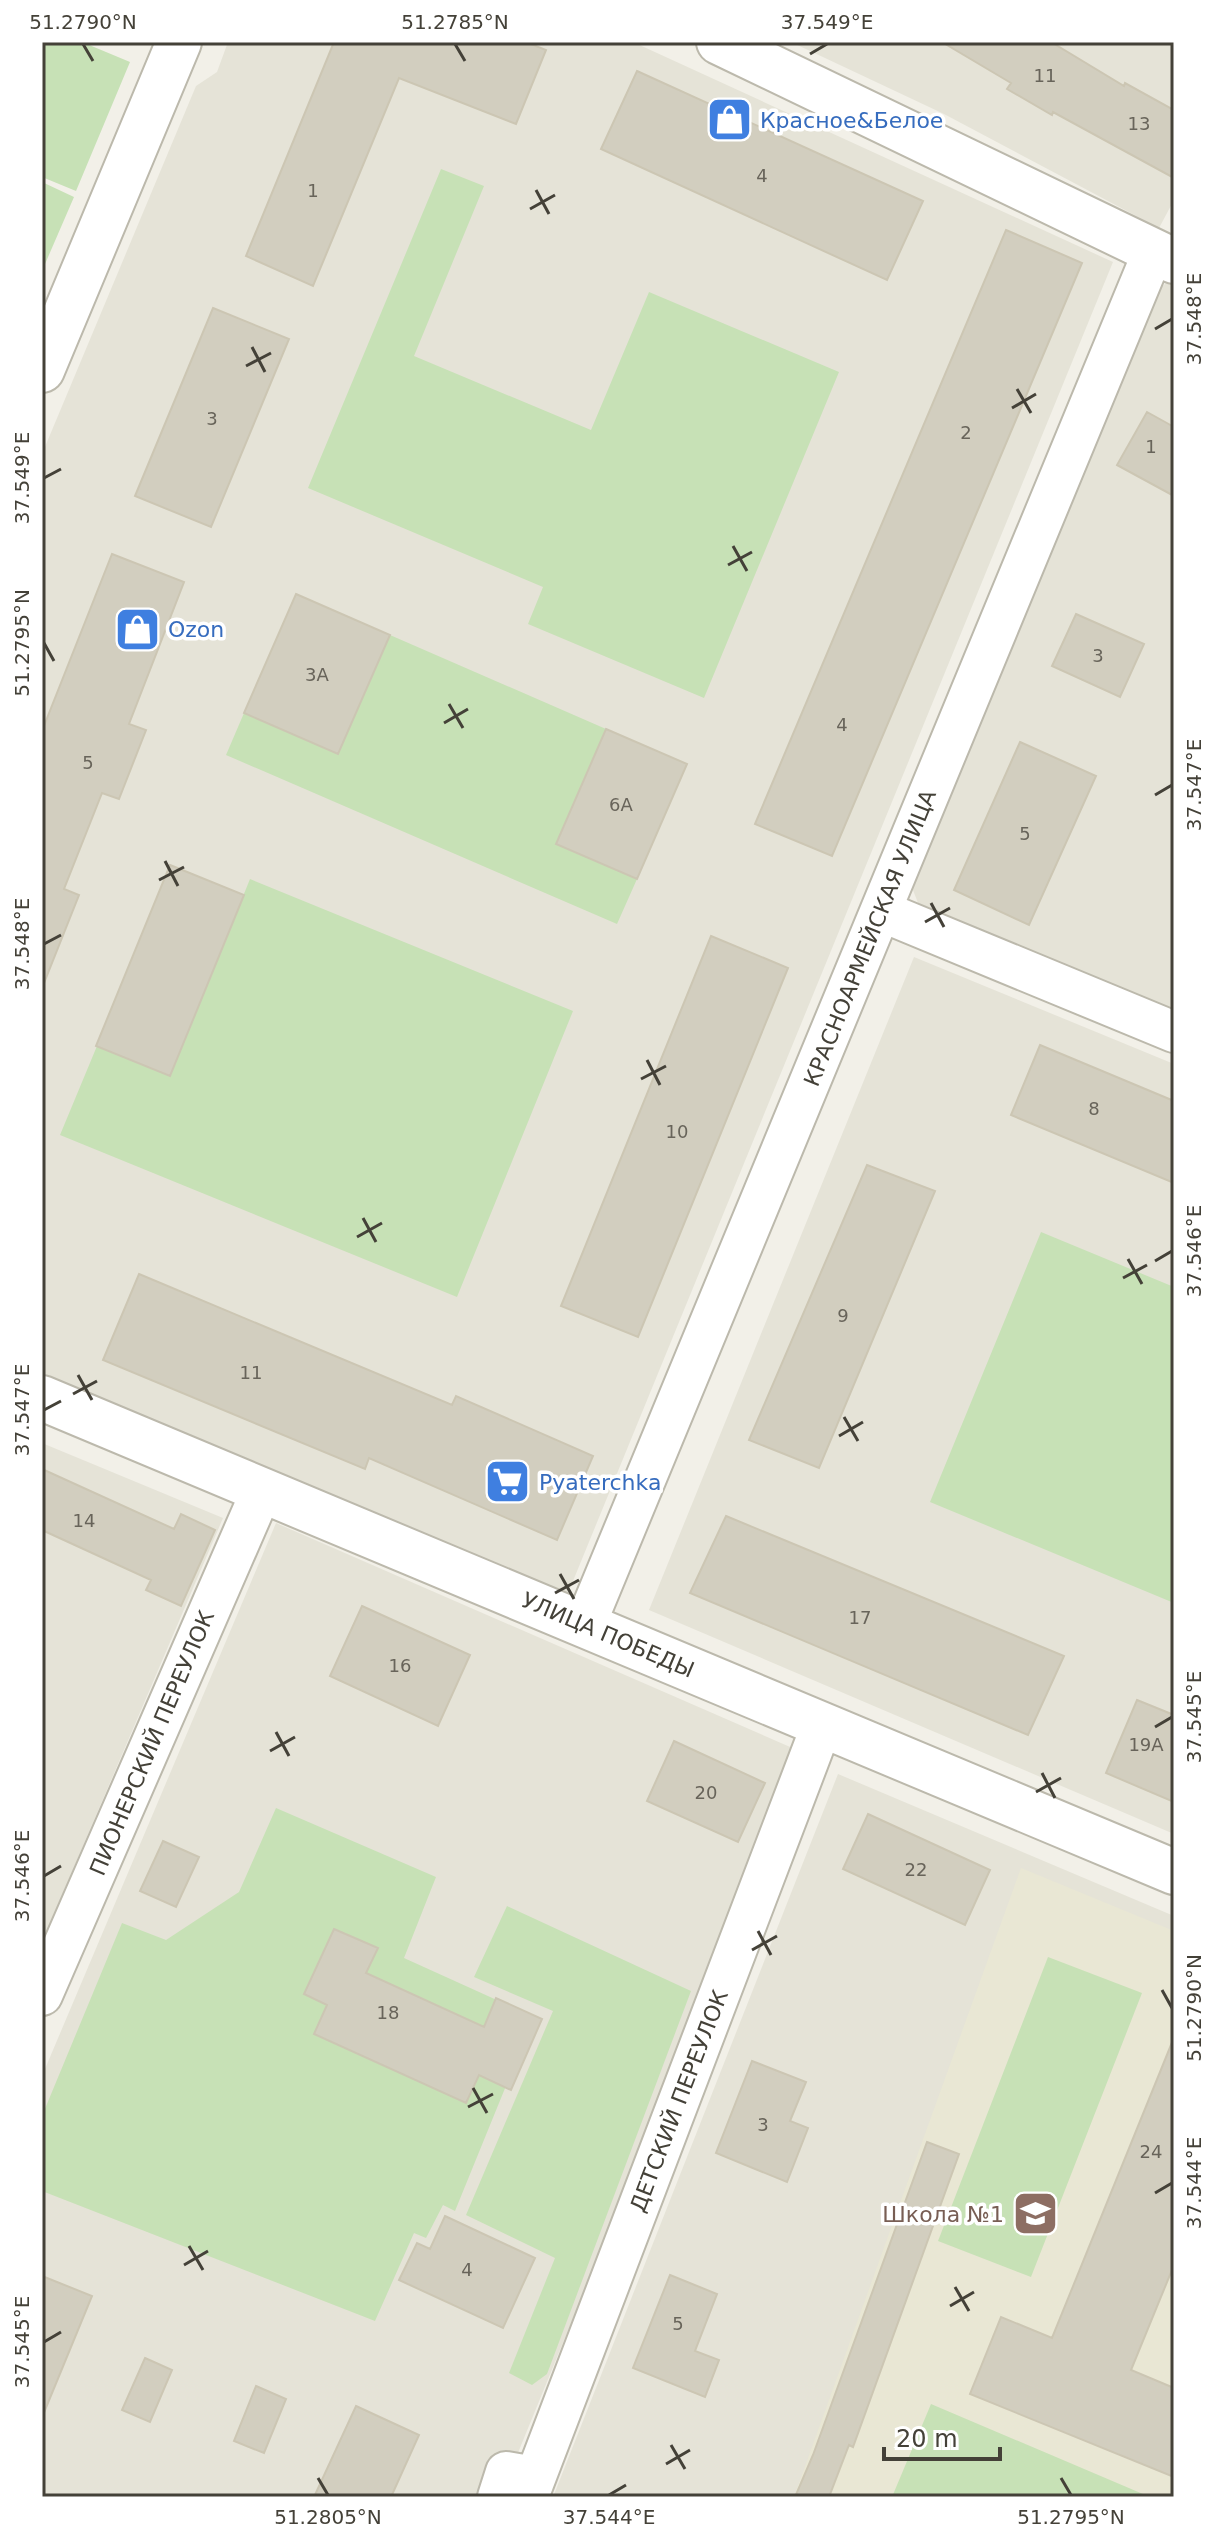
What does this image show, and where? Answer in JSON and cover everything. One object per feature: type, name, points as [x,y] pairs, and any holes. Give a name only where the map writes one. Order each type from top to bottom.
[{"type":"street","points":[[42,370],[179,42]]},
{"type":"street","points":[[719,42],[1164,255]]},
{"type":"street","name":"КРАСНОАРМЕЙСКАЯ УЛИЦА","points":[[585,1625],[881,911],[1164,255]]},
{"type":"street","points":[[881,911],[1174,1032]]},
{"type":"street","name":"УЛИЦА ПОБЕДЫ","points":[[42,1398],[1174,1872]]},
{"type":"street","name":"ПИОНЕРСКИЙ ПЕРЕУЛОК","points":[[42,1995],[262,1490]]},
{"type":"street","name":"ДЕТСКИЙ ПЕРЕУЛОК","points":[[498,2497],[506,2472],[532,2487],[822,1725]]},
{"type":"shaded area","points":[[228,42],[633,42],[1113,262],[564,1603],[42,1378],[42,454],[196,86],[217,72]]},
{"type":"shaded area","points":[[791,42],[1174,42],[1174,200],[1159,228],[944,114]]},
{"type":"shaded area","points":[[1169,281],[1174,283],[1174,1010],[918,903],[911,885],[1148,297]]},
{"type":"shaded area","points":[[914,957],[1174,1064],[1174,1834],[649,1610]]},
{"type":"shaded area","points":[[42,1443],[223,1518],[42,1942]]},
{"type":"shaded area","points":[[276,1523],[804,1753],[513,2465],[482,2497],[42,2497],[42,2076]]},
{"type":"shaded area","points":[[838,1774],[1174,1916],[1174,2497],[553,2497]]},
{"type":"shaded area","name":"Школа №1","points":[[1021,1868],[1174,1931],[1174,2497],[794,2497]]},
{"type":"green space","points":[[42,42],[82,42],[130,62],[76,191],[42,177]]},
{"type":"green space","points":[[441,169],[484,186],[414,356],[591,430],[649,292],[839,372],[704,698],[528,624],[543,587],[308,488]]},
{"type":"green space","points":[[42,182],[74,197],[42,271]]},
{"type":"green space","points":[[390,635],[606,729],[557,844],[637,879],[617,924],[226,755],[244,713],[338,754]]},
{"type":"green space","points":[[250,879],[573,1011],[457,1297],[60,1135],[97,1046],[170,1076]]},
{"type":"green space","points":[[1041,1232],[1174,1287],[1174,1603],[930,1502]]},
{"type":"green space","points":[[276,1808],[436,1877],[404,1958],[534,2017],[455,2211],[443,2205],[426,2238],[414,2233],[375,2321],[42,2191],[42,2116],[122,1923],[166,1940],[239,1892]]},
{"type":"green space","points":[[507,1906],[691,1991],[547,2374],[532,2385],[509,2373],[555,2258],[466,2215],[553,2011],[474,1977]]},
{"type":"green space","points":[[1048,1957],[1142,1993],[1031,2277],[938,2241]]},
{"type":"green space","points":[[931,2404],[1150,2497],[892,2497]]},
{"type":"building","points":[[334,42],[526,42],[546,50],[516,124],[399,78],[313,286],[246,256]]},
{"type":"building","points":[[942,42],[1051,42],[1124,86],[1125,83],[1174,110],[1174,178],[1007,89],[1011,83]]},
{"type":"building","points":[[637,71],[923,201],[887,280],[601,149]]},
{"type":"building","points":[[1006,230],[1082,263],[832,856],[755,824]]},
{"type":"building","points":[[213,308],[289,339],[211,527],[135,496]]},
{"type":"building","points":[[1147,412],[1174,427],[1174,496],[1117,465]]},
{"type":"building","points":[[112,554],[184,582],[129,724],[146,730],[119,799],[102,793],[64,889],[79,895],[42,983],[42,731]]},
{"type":"building","points":[[296,594],[390,635],[338,754],[244,713]]},
{"type":"building","points":[[1076,614],[1144,644],[1120,697],[1052,666]]},
{"type":"building","points":[[606,729],[687,764],[637,879],[556,844]]},
{"type":"building","points":[[1020,742],[1096,776],[1029,925],[954,890]]},
{"type":"building","points":[[170,865],[244,895],[170,1076],[96,1046]]},
{"type":"building","points":[[711,936],[788,968],[638,1337],[561,1306]]},
{"type":"building","points":[[1040,1045],[1174,1101],[1174,1183],[1011,1115]]},
{"type":"building","points":[[867,1165],[935,1191],[819,1468],[749,1440]]},
{"type":"building","points":[[139,1274],[452,1405],[456,1396],[593,1456],[557,1540],[369,1458],[365,1469],[103,1360]]},
{"type":"building","points":[[42,1469],[174,1529],[181,1514],[215,1530],[181,1606],[146,1590],[151,1580],[42,1530]]},
{"type":"building","points":[[726,1516],[1064,1656],[1028,1735],[690,1593]]},
{"type":"building","points":[[362,1606],[470,1655],[438,1726],[330,1676]]},
{"type":"building","points":[[1137,1700],[1174,1715],[1174,1802],[1106,1773]]},
{"type":"building","points":[[674,1741],[765,1783],[738,1842],[647,1801]]},
{"type":"building","points":[[868,1814],[990,1870],[965,1925],[843,1869]]},
{"type":"building","points":[[163,1841],[199,1857],[176,1907],[140,1891]]},
{"type":"building","points":[[334,1929],[378,1948],[366,1973],[484,2027],[496,1998],[542,2019],[511,2090],[479,2075],[466,2103],[314,2034],[327,2005],[304,1994]]},
{"type":"building","points":[[1173,2040],[1174,2265],[1131,2370],[1174,2388],[1174,2477],[970,2394],[1001,2317],[1052,2338]]},
{"type":"building","points":[[752,2061],[806,2082],[790,2121],[808,2128],[787,2182],[716,2153]]},
{"type":"building","points":[[927,2142],[959,2154],[853,2447],[849,2445],[829,2497],[795,2497],[813,2455]]},
{"type":"building","points":[[445,2216],[535,2258],[503,2328],[399,2280],[417,2243],[430,2249]]},
{"type":"building","points":[[670,2275],[717,2294],[695,2351],[719,2360],[705,2397],[633,2368]]},
{"type":"building","points":[[42,2276],[92,2296],[43,2415],[42,2415]]},
{"type":"building","points":[[145,2358],[172,2370],[150,2422],[122,2410]]},
{"type":"building","points":[[256,2386],[286,2399],[264,2453],[234,2441]]},
{"type":"building","points":[[356,2406],[419,2435],[391,2497],[314,2497]]},
{"type":"place","name":"Красное&Белое","points":[[729,120]]},
{"type":"place","name":"Ozon","points":[[137,629]]},
{"type":"place","name":"Pyaterchka","points":[[508,1482]]},
{"type":"place","name":"Школа №1","points":[[1035,2214]]}]
